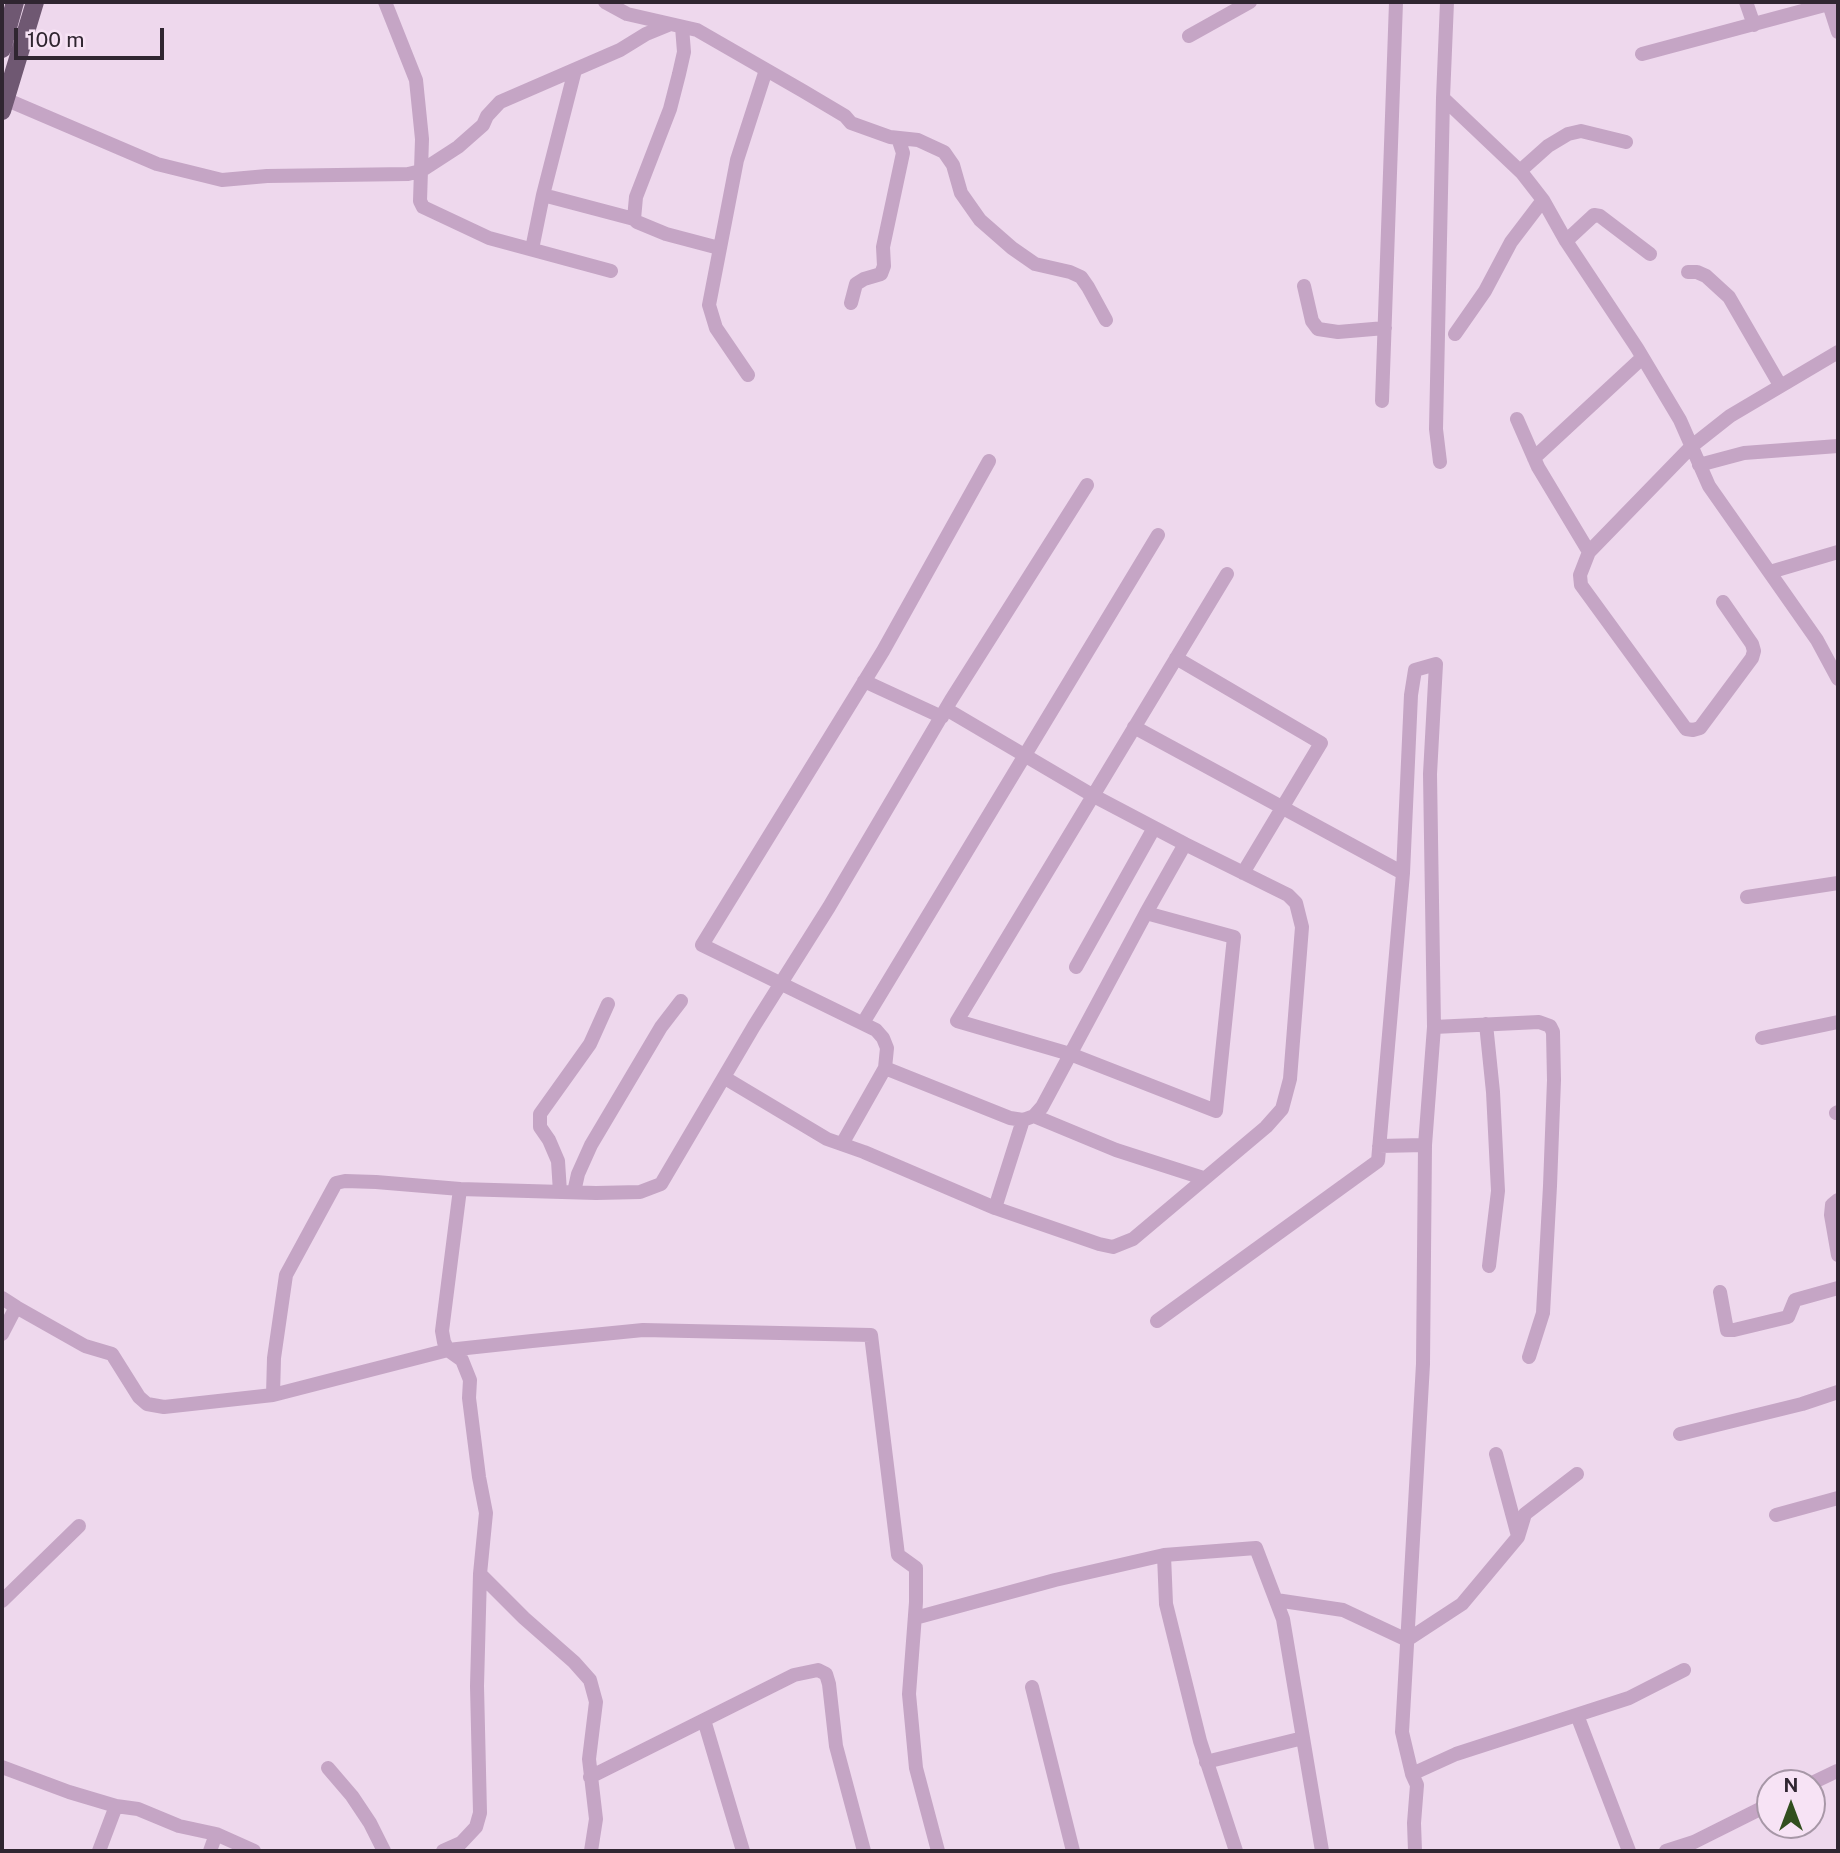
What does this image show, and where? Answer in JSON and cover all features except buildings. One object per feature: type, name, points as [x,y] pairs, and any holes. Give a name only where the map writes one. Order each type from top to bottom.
[{"type":"main road","points":[[2,49],[15,2]]},
{"type":"main road","points":[[4,105],[35,2]]},
{"type":"street","points":[[385,2],[416,80],[422,139],[420,201],[424,207],[489,238],[611,271]]},
{"type":"street","points":[[605,2],[675,26],[696,30],[845,116],[851,124],[898,138],[918,140],[944,152],[953,165],[961,193],[980,220],[1035,264],[1080,277],[1106,320]]},
{"type":"street","points":[[1189,36],[1250,2]]},
{"type":"street","points":[[1382,401],[1396,2]]},
{"type":"street","points":[[1440,462],[1436,429],[1447,2]]},
{"type":"street","points":[[1746,2],[1754,25]]},
{"type":"street","points":[[1642,54],[1833,3],[1838,32]]},
{"type":"street","points":[[4,105],[158,164],[222,180],[267,176],[408,174],[421,171],[458,147],[477,131],[500,102],[575,71],[620,50],[646,34],[675,26]]},
{"type":"street","points":[[634,219],[636,197],[670,109],[684,52],[675,26]]},
{"type":"street","points":[[532,249],[575,71]]},
{"type":"street","points":[[748,375],[726,345],[711,316],[709,305],[737,160],[766,71]]},
{"type":"street","points":[[1443,98],[1520,171],[1543,200],[1679,420],[1709,486],[1834,659],[1838,679]]},
{"type":"street","points":[[1520,171],[1568,134],[1581,131],[1626,142]]},
{"type":"street","points":[[851,303],[856,284],[881,274],[884,266],[883,247],[903,153],[898,138]]},
{"type":"street","points":[[422,139],[442,157]]},
{"type":"street","points":[[543,195],[634,219],[666,234],[719,248]]},
{"type":"street","points":[[1455,334],[1485,291],[1511,242],[1543,200]]},
{"type":"street","points":[[1566,241],[1594,215],[1600,216],[1650,254]]},
{"type":"street","points":[[1688,272],[1706,276],[1729,298],[1780,384]]},
{"type":"street","points":[[1304,286],[1312,321],[1318,329],[1338,332],[1385,328]]},
{"type":"street","points":[[1723,603],[1752,644],[1752,658],[1700,728],[1686,729],[1581,585],[1580,575],[1589,552],[1692,446],[1730,415],[1838,352]]},
{"type":"street","points":[[1534,458],[1642,358]]},
{"type":"street","points":[[1517,419],[1534,458],[1589,552]]},
{"type":"street","points":[[1699,465],[1744,453],[1838,446]]},
{"type":"street","points":[[842,1144],[885,1068],[887,1048],[884,1038],[863,1023],[702,945],[864,681],[989,461]]},
{"type":"street","points":[[273,1395],[274,1358],[286,1275],[336,1183],[376,1182],[460,1189],[567,1192],[640,1192],[661,1184],[700,1115],[725,1078],[944,713],[1087,485]]},
{"type":"street","points":[[863,1023],[1158,535]]},
{"type":"street","points":[[1770,572],[1838,552]]},
{"type":"street","points":[[1146,913],[1234,937],[1216,1111],[1070,1054],[957,1021],[1227,574]]},
{"type":"street","points":[[1176,658],[1321,743],[1243,873]]},
{"type":"street","points":[[1157,1321],[1378,1161],[1403,873],[1411,695],[1415,670],[1436,664],[1430,774],[1434,1027],[1425,1145],[1423,1364],[1402,1732],[1417,1785],[1413,1832],[1416,1851]]},
{"type":"street","points":[[725,1078],[827,1139],[995,1208],[1113,1247],[1133,1239],[1282,1109],[1290,1079],[1302,927],[1296,903],[1288,895],[1185,845],[944,713],[864,681]]},
{"type":"street","points":[[1134,727],[1403,873]]},
{"type":"street","points":[[1076,967],[1154,828]]},
{"type":"street","points":[[995,1208],[1029,1118],[1042,1107],[1185,845]]},
{"type":"street","points":[[1746,897],[1838,883]]},
{"type":"street","points":[[567,1192],[591,1145],[662,1027],[681,1001]]},
{"type":"street","points":[[567,1192],[558,1161],[549,1140],[540,1128],[540,1114],[590,1044],[608,1004]]},
{"type":"street","points":[[1762,1038],[1838,1021]]},
{"type":"street","points":[[1434,1027],[1539,1022],[1550,1026],[1553,1032],[1551,1160],[1543,1313],[1529,1357]]},
{"type":"street","points":[[1486,1024],[1493,1092],[1498,1191],[1489,1266]]},
{"type":"street","points":[[885,1068],[997,1113],[1029,1118],[1203,1178]]},
{"type":"street","points":[[1380,1146],[1425,1145]]},
{"type":"street","points":[[443,1851],[461,1843],[476,1827],[480,1813],[477,1686],[480,1574],[486,1513],[469,1398],[470,1380],[463,1360],[448,1350],[443,1342],[442,1331],[460,1189]]},
{"type":"street","points":[[1838,1200],[1832,1205],[1831,1215],[1838,1255]]},
{"type":"street","points":[[1720,1292],[1727,1330],[1734,1330],[1788,1317],[1795,1300],[1838,1288]]},
{"type":"street","points":[[2,1298],[85,1346],[112,1354],[139,1397],[154,1407],[178,1407],[273,1395],[448,1350],[643,1330],[871,1335],[898,1555],[916,1568],[909,1694],[916,1768],[938,1851]]},
{"type":"street","points":[[2,1334],[16,1307]]},
{"type":"street","points":[[1680,1434],[1788,1408],[1838,1392]]},
{"type":"street","points":[[1496,1454],[1518,1537]]},
{"type":"street","points":[[1407,1640],[1462,1604],[1518,1537],[1525,1514],[1577,1474]]},
{"type":"street","points":[[1776,1514],[1838,1499]]},
{"type":"street","points":[[2,1601],[79,1526]]},
{"type":"street","points":[[915,1618],[1055,1580],[1164,1555],[1256,1548],[1283,1619],[1322,1851]]},
{"type":"street","points":[[1164,1555],[1166,1604],[1206,1762],[1236,1851]]},
{"type":"street","points":[[480,1574],[590,1680],[596,1702],[589,1759],[596,1819],[591,1851]]},
{"type":"street","points":[[1276,1600],[1343,1610],[1407,1640]]},
{"type":"street","points":[[1412,1774],[1456,1754],[1629,1698],[1684,1670]]},
{"type":"street","points":[[590,1777],[794,1675],[818,1671],[826,1674],[836,1746],[864,1851]]},
{"type":"street","points":[[1032,1687],[1073,1851]]},
{"type":"street","points":[[1577,1715],[1629,1851]]},
{"type":"street","points":[[704,1720],[743,1851]]},
{"type":"street","points":[[1206,1762],[1303,1738]]},
{"type":"street","points":[[2,1767],[69,1792],[116,1806],[130,1806],[179,1826],[216,1834],[254,1851]]},
{"type":"street","points":[[328,1768],[370,1823],[384,1851]]},
{"type":"street","points":[[99,1851],[116,1806]]},
{"type":"street","points":[[1666,1851],[1694,1842],[1756,1811]]},
{"type":"street","points":[[210,1851],[216,1834]]}]
